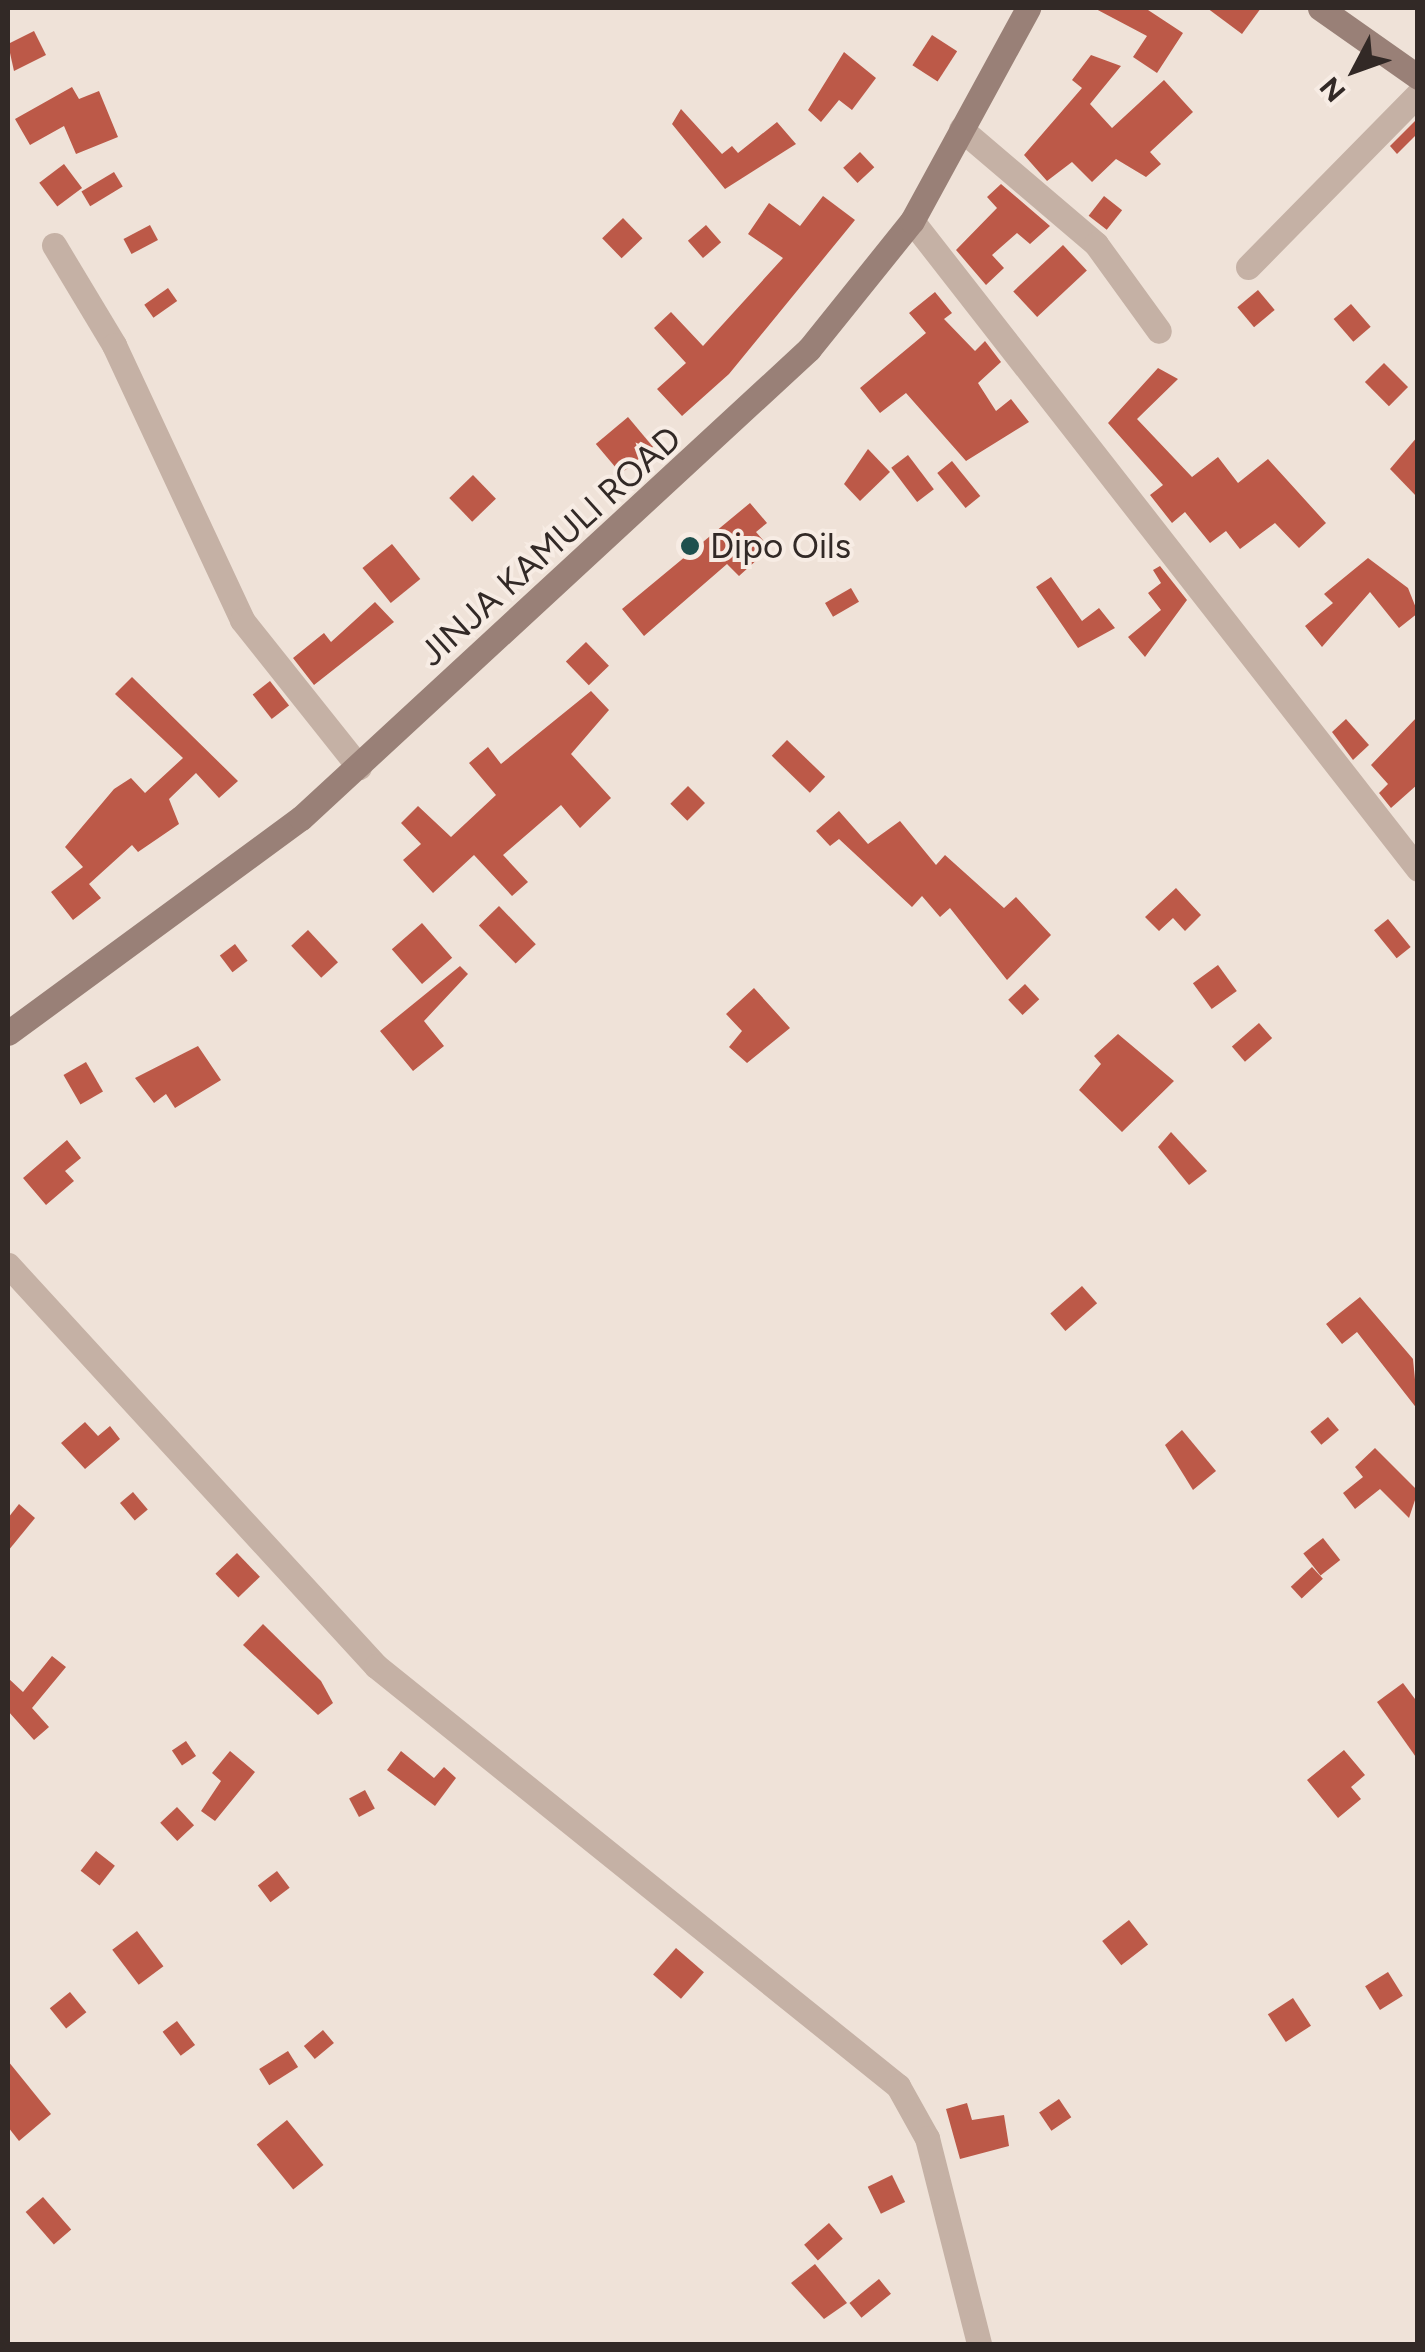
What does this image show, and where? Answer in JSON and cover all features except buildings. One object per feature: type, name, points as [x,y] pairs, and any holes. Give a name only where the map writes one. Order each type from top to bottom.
[{"type":"main road","name":"JINJA KAMULI ROAD","points":[[8,1034],[359,767],[687,471],[809,349],[912,221],[1028,8]]},
{"type":"main road","points":[[1320,8],[1418,77]]},
{"type":"street","points":[[1248,266],[1418,94]]},
{"type":"street","points":[[961,129],[1096,244],[1159,331]]},
{"type":"street","points":[[912,221],[1418,869]]},
{"type":"street","points":[[54,245],[114,344],[242,620],[359,767]]},
{"type":"street","points":[[8,1265],[376,1666],[898,2086],[927,2138],[979,2344]]},
{"type":"place","name":"Dipo Oils","points":[[690,546]]}]
